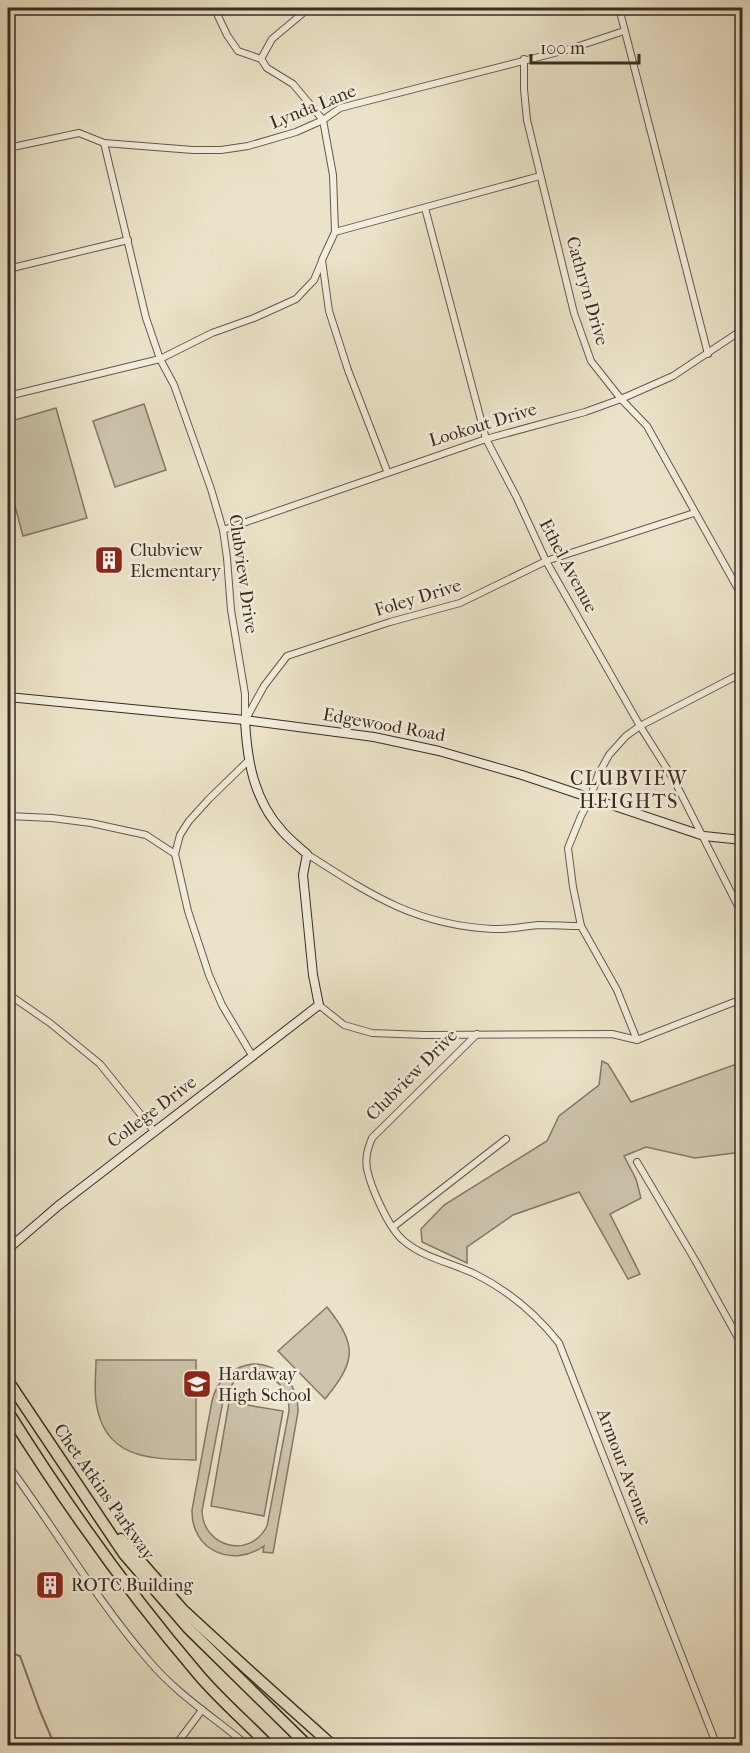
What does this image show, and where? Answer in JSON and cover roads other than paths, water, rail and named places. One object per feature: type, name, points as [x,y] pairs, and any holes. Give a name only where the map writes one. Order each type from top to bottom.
[{"type":"highway","name":"Chet Atkins Parkway","points":[[8,1381],[124,1554],[188,1628],[308,1746]]},
{"type":"highway","name":"Chet Atkins Parkway","points":[[8,1412],[69,1505],[136,1597],[199,1675],[269,1746]]},
{"type":"highway","points":[[89,1502],[183,1610],[333,1746]]},
{"type":"street","points":[[8,396],[160,359],[212,333],[254,318],[296,299],[314,280],[335,232],[333,175],[323,120],[293,84],[267,68],[261,59],[238,51],[218,16],[218,8]]},
{"type":"street","points":[[261,59],[272,39],[309,8]]},
{"type":"street","points":[[619,8],[708,354]]},
{"type":"street","name":"Lynda Lane","points":[[8,148],[79,133],[104,143],[166,149],[220,150],[272,140],[323,120],[340,108],[570,49],[624,31]]},
{"type":"street","name":"Cathryn Drive","points":[[524,59],[527,120],[574,313],[591,361],[621,399],[648,426],[694,513],[742,596]]},
{"type":"street","name":"Clubview Drive","points":[[104,143],[146,318],[160,359],[174,385],[223,530],[231,610],[245,694],[248,761],[263,805],[282,832],[307,854]]},
{"type":"street","points":[[335,232],[540,176]]},
{"type":"street","name":"Ethel Avenue","points":[[425,208],[486,438],[546,561],[640,726],[674,780],[742,914]]},
{"type":"street","points":[[8,268],[128,240]]},
{"type":"street","points":[[322,261],[329,311],[348,370],[387,471]]},
{"type":"street","name":"Lookout Drive","points":[[223,530],[486,438],[621,399],[673,376],[742,330]]},
{"type":"street","name":"Foley Drive","points":[[245,720],[264,686],[287,656],[460,603],[546,561],[694,513]]},
{"type":"street","points":[[637,1040],[617,990],[581,926],[568,848],[598,775],[609,755],[626,736],[640,726],[742,673]]},
{"type":"street","name":"Edgewood Road","points":[[8,696],[245,720],[374,736],[439,751],[522,775],[704,836],[742,840]]},
{"type":"street","points":[[248,761],[209,798],[189,821],[180,835],[175,854],[188,910],[209,975],[222,1005],[253,1057]]},
{"type":"street","points":[[8,816],[91,823],[146,836],[175,854]]},
{"type":"street","points":[[581,926],[539,926],[496,930],[454,926],[421,917],[365,891],[307,854],[303,875],[313,975],[319,1005],[344,1025],[372,1033],[612,1034],[637,1040],[742,999]]},
{"type":"street","points":[[8,994],[50,1023],[100,1064],[154,1131]]},
{"type":"street","name":"College Drive","points":[[8,1248],[58,1206],[319,1005]]},
{"type":"street","name":"Clubview Drive","points":[[433,1257],[404,1241],[393,1227],[376,1193],[367,1168],[366,1153],[372,1138],[477,1034]]},
{"type":"street","points":[[393,1227],[506,1139]]},
{"type":"street","points":[[637,1162],[742,1345]]},
{"type":"street","name":"Armour Avenue","points":[[433,1257],[488,1282],[543,1322],[559,1343],[717,1746]]},
{"type":"street","points":[[8,1465],[123,1628],[151,1663],[202,1710],[248,1746]]},
{"type":"street","points":[[175,1746],[202,1710]]},
{"type":"street","points":[[737,1746],[742,1738]]},
{"type":"waterway","points":[[8,1652],[20,1656],[55,1746]]},
{"type":"place","name":"Clubview Elementary","points":[[109,560]]},
{"type":"place","name":"Hardaway High School","points":[[197,1384]]},
{"type":"place","name":"ROTC Building","points":[[50,1585]]},
{"type":"district","name":"CLUBVIEW HEIGHTS","points":[[629,790]]}]
